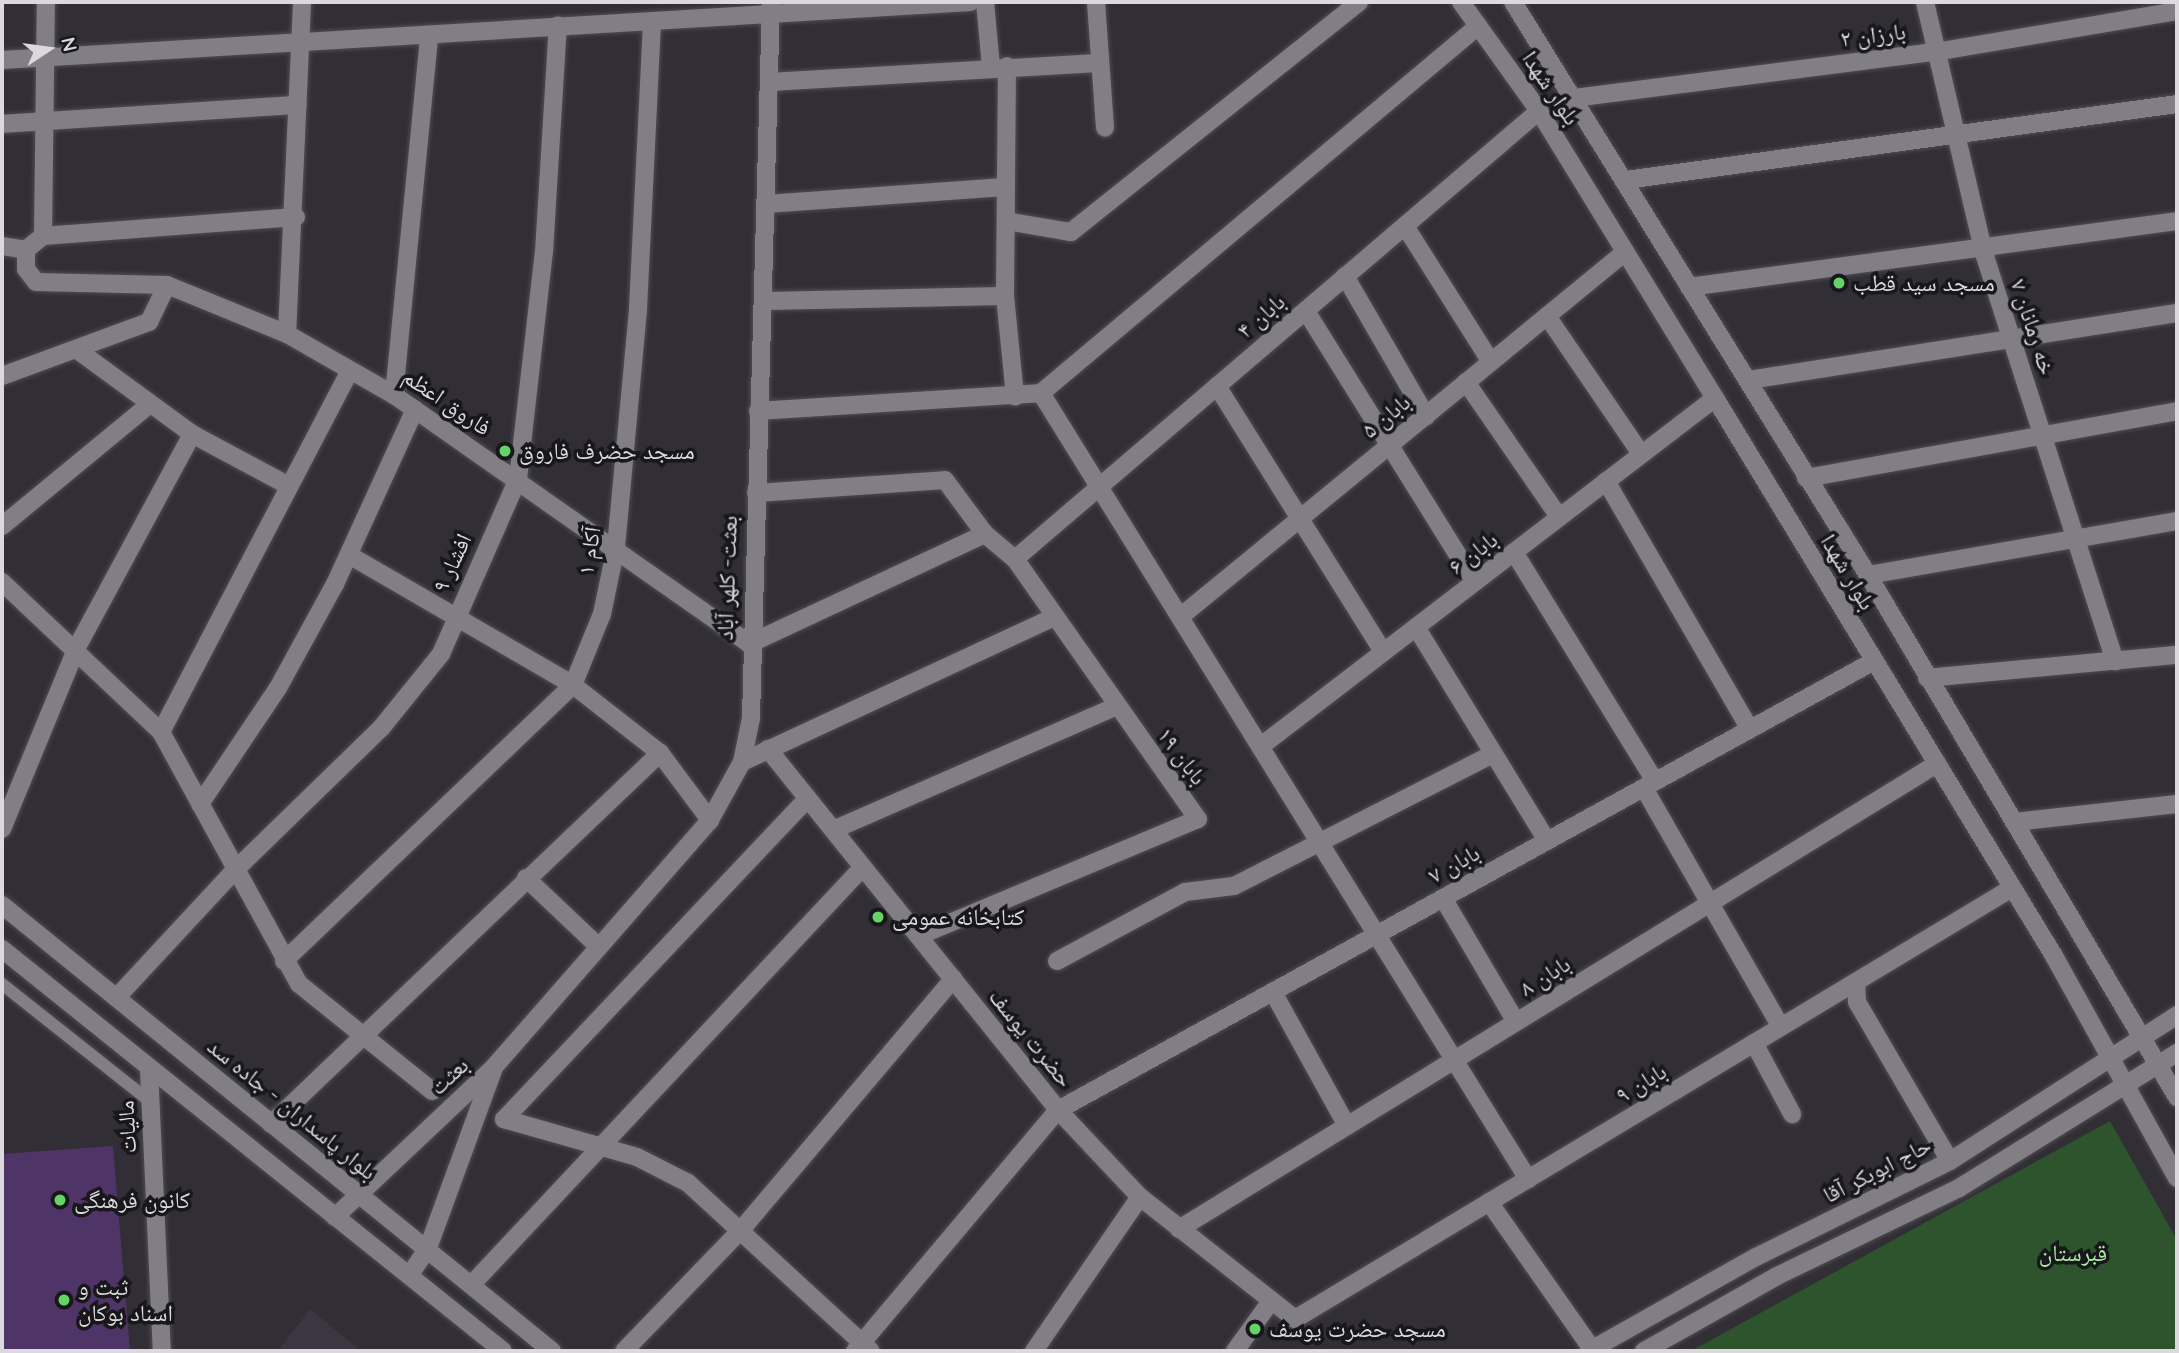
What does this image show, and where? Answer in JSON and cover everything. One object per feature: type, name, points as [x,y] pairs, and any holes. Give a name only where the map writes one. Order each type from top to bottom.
[{"type":"street","points":[[43,236],[47,121],[46,2]]},
{"type":"street","points":[[287,334],[296,216],[297,105],[302,2]]},
{"type":"street","points":[[2,60],[47,61],[302,41],[652,21],[770,9],[970,2]]},
{"type":"street","points":[[985,2],[999,66],[1006,220],[1004,296],[1015,397]]},
{"type":"street","points":[[1096,2],[1097,63],[1105,128]]},
{"type":"street","points":[[1006,220],[1071,232],[1359,2]]},
{"type":"street","name":"بلوار شهدا","points":[[1461,2],[1539,111],[1715,398],[2012,888],[2177,1178]]},
{"type":"street","name":"بلوار شهدا","points":[[1513,2],[1626,180],[1689,287],[1868,575],[2177,1097]]},
{"type":"street","name":"خه رمانان ۷","points":[[1925,2],[1953,133],[1983,250],[2043,435],[2073,540],[2115,661]]},
{"type":"street","name":"بعثت- کلهر آباد","points":[[494,1067],[710,820],[742,762],[751,718],[748,644],[764,301],[770,9]]},
{"type":"street","name":"بارزان ۲","points":[[1574,98],[1935,52],[2177,11]]},
{"type":"street","name":"آکام ۱","points":[[284,961],[573,685],[603,614],[616,547],[638,309],[652,21]]},
{"type":"street","name":"افشار ۹","points":[[117,997],[233,872],[423,682],[517,479],[544,252],[558,25]]},
{"type":"street","points":[[758,411],[1015,397],[1041,393],[1478,26]]},
{"type":"street","points":[[394,395],[429,35]]},
{"type":"street","points":[[770,82],[999,66],[1097,63]]},
{"type":"street","points":[[1626,180],[2177,104]]},
{"type":"street","points":[[2,124],[297,105]]},
{"type":"street","name":"بابان ۴","points":[[1015,559],[1539,111]]},
{"type":"street","points":[[766,204],[1004,187]]},
{"type":"street","points":[[2,246],[26,250],[43,236],[296,216]]},
{"type":"street","points":[[1689,287],[1983,250],[2177,221]]},
{"type":"street","points":[[1405,226],[1491,362]]},
{"type":"street","points":[[2,376],[80,352],[149,322],[167,285],[36,282],[26,269],[26,250]]},
{"type":"street","name":"بابان ۵","points":[[1180,617],[1624,253]]},
{"type":"street","points":[[1345,276],[1426,416]]},
{"type":"street","name":"فاروق اعظم","points":[[167,285],[287,334],[349,372],[394,395],[616,547],[748,644]]},
{"type":"street","points":[[764,301],[1004,296]]},
{"type":"street","points":[[1306,311],[1475,582]]},
{"type":"street","points":[[1749,380],[2011,342],[2177,313]]},
{"type":"street","points":[[1548,316],[1641,454]]},
{"type":"street","points":[[80,352],[192,434],[287,485]]},
{"type":"street","points":[[161,732],[287,485],[349,372]]},
{"type":"street","points":[[1466,382],[1559,517]]},
{"type":"street","points":[[1217,386],[1297,521],[1383,652]]},
{"type":"street","points":[[1041,393],[1319,840],[1380,933],[1528,1179]]},
{"type":"street","name":"بابان ۶","points":[[1261,746],[1715,398]]},
{"type":"street","points":[[2,526],[149,405]]},
{"type":"street","points":[[200,804],[278,688],[349,555],[415,409]]},
{"type":"street","points":[[1807,478],[2177,411]]},
{"type":"street","points":[[2,829],[77,647],[192,434]]},
{"type":"street","name":"بابان ۱۹","points":[[756,493],[945,480],[985,534],[1015,559],[1115,707],[1198,819],[918,936]]},
{"type":"street","points":[[1606,481],[1750,729]]},
{"type":"street","points":[[1868,575],[2177,522]]},
{"type":"street","points":[[748,644],[985,534]]},
{"type":"street","points":[[1514,552],[1650,785],[1780,1027]]},
{"type":"street","points":[[349,555],[456,613],[573,685],[660,754],[710,820]]},
{"type":"street","points":[[2,582],[77,647],[161,732],[233,872],[299,984],[432,1091]]},
{"type":"street","points":[[742,762],[1054,617]]},
{"type":"street","points":[[1416,627],[1491,755],[1547,841]]},
{"type":"street","points":[[1927,678],[2177,655]]},
{"type":"street","name":"بابان ۷","points":[[1058,1110],[1874,662]]},
{"type":"street","points":[[833,830],[1115,707]]},
{"type":"street","name":"حضرت یوسف","points":[[768,749],[1058,1110],[1140,1197],[1295,1319]]},
{"type":"street","points":[[271,1124],[526,878],[660,754]]},
{"type":"street","points":[[1057,961],[1185,892],[1234,886],[1319,840],[1491,755]]},
{"type":"street","name":"بابان ۸","points":[[1180,1229],[1935,765]]},
{"type":"street","points":[[807,799],[505,1119],[601,1149],[637,1157],[688,1183],[741,1230],[862,1349],[1058,1110]]},
{"type":"street","points":[[2014,822],[2177,804]]},
{"type":"street","points":[[473,1283],[862,868]]},
{"type":"street","points":[[526,878],[599,947]]},
{"type":"street","name":"بابان ۹","points":[[1295,1319],[2012,888]]},
{"type":"street","points":[[1443,898],[1516,1023]]},
{"type":"street","name":"بلوار پاسداران - جاده سد","points":[[2,905],[359,1195],[473,1283],[552,1351]]},
{"type":"street","points":[[2,949],[335,1217],[411,1273],[503,1351]]},
{"type":"street","points":[[624,1351],[741,1230],[953,979]]},
{"type":"street","points":[[1856,982],[1857,1002],[1950,1161]]},
{"type":"street","points":[[2,984],[151,1102]]},
{"type":"street","points":[[1273,992],[1347,1126]]},
{"type":"street","name":"حاج ابوبکر آقا","points":[[1591,1350],[1756,1257],[1950,1161],[2177,1015]]},
{"type":"street","points":[[1754,1043],[1792,1114]]},
{"type":"street","points":[[1644,1351],[1777,1276],[1959,1188],[2127,1089],[2158,1064],[2177,1053]]},
{"type":"street","name":"بعثت","points":[[335,1217],[494,1067]]},
{"type":"street","name":"بعثت","points":[[411,1273],[428,1248],[494,1067]]},
{"type":"street","name":"مالیات","points":[[149,1069],[162,1351]]},
{"type":"street","points":[[1034,1351],[1140,1197]]},
{"type":"street","points":[[1489,1202],[1591,1350]]},
{"type":"street","points":[[1235,1351],[1271,1301]]},
{"type":"shaded area","points":[[310,1309],[361,1351],[278,1351]]},
{"type":"green space","name":"قبرستان","points":[[2110,1121],[2177,1240],[2177,1351],[1691,1351]]},
{"type":"building","points":[[113,1146],[130,1351],[2,1351],[2,1154]]},
{"type":"place","name":"مسجد سید قطب","points":[[1839,283]]},
{"type":"place","name":"مسجد حضرف فاروق","points":[[505,451]]},
{"type":"place","name":"کتابخانه عمومی","points":[[878,917]]},
{"type":"place","name":"کانون فرهنگی","points":[[60,1200]]},
{"type":"place","name":"ثبت و اسناد بوکان","points":[[64,1300]]},
{"type":"place","name":"مسجد حضرت یوسف","points":[[1255,1329]]}]
